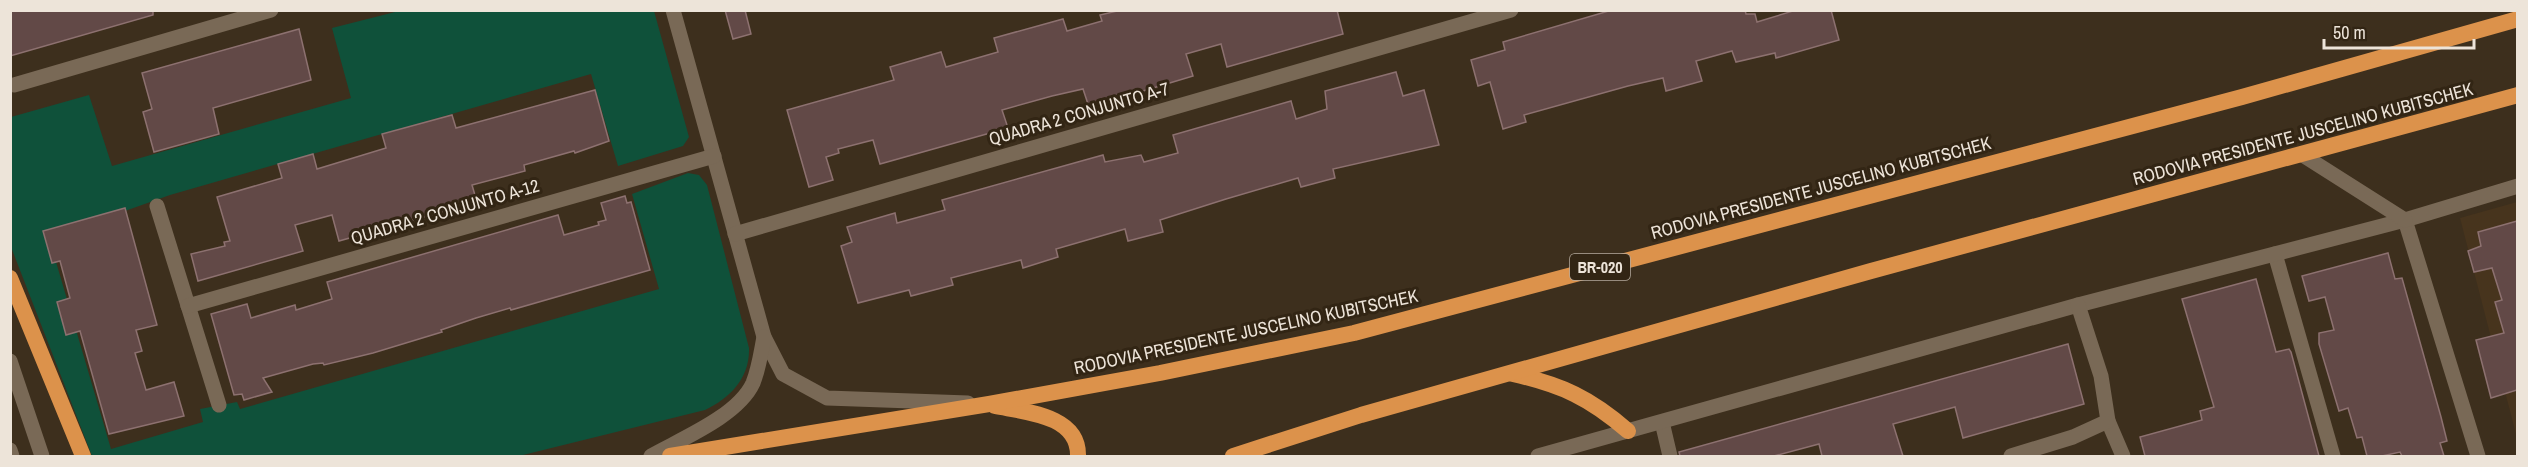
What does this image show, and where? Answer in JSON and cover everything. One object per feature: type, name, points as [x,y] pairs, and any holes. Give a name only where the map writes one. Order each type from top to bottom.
[{"type":"highway","name":"RODOVIA PRESIDENTE JUSCELINO KUBITSCHEK","points":[[670,456],[989,404],[1160,373],[1354,333],[2242,97],[2517,19]]},
{"type":"highway","name":"RODOVIA PRESIDENTE JUSCELINO KUBITSCHEK","points":[[1233,456],[1361,415],[1509,373],[2517,95]]},
{"type":"highway","points":[[10,278],[83,456]]},
{"type":"highway","points":[[1509,373],[1550,382],[1582,396],[1628,431]]},
{"type":"highway","points":[[989,404],[1054,419],[1073,438],[1078,456]]},
{"type":"street","points":[[14,85],[271,10]]},
{"type":"street","points":[[673,10],[764,337],[783,374],[827,398],[989,404]]},
{"type":"street","name":"QUADRA 2 CONJUNTO A-7","points":[[735,234],[1511,10]]},
{"type":"street","points":[[2301,154],[2405,220],[2478,456]]},
{"type":"street","name":"QUADRA 2 CONJUNTO A-12","points":[[188,306],[714,156]]},
{"type":"street","points":[[1538,456],[2078,305],[2405,220],[2517,186]]},
{"type":"street","points":[[157,206],[219,405]]},
{"type":"street","points":[[2275,254],[2332,456]]},
{"type":"street","points":[[2078,305],[2101,376],[2108,421],[2124,456]]},
{"type":"street","points":[[651,456],[717,419],[736,405],[754,382],[764,337]]},
{"type":"street","points":[[10,361],[42,456]]},
{"type":"street","points":[[2011,456],[2042,452],[2108,421]]},
{"type":"street","points":[[1662,422],[1670,456]]},
{"type":"street","points":[[10,450],[12,456]]},
{"type":"shaded area","points":[[2517,202],[2517,438],[2460,218]]},
{"type":"green space","points":[[399,11],[654,11],[689,137],[683,146],[618,166],[591,74],[170,195],[49,238],[111,449],[203,422],[200,409],[237,402],[240,409],[659,289],[632,194],[688,173],[699,175],[707,185],[749,348],[746,369],[737,386],[723,399],[705,410],[519,456],[92,456],[11,247],[11,117],[89,95],[112,166],[351,98],[332,28]]},
{"type":"building","points":[[10,10],[153,10],[153,15],[10,56]]},
{"type":"building","points":[[725,10],[745,10],[751,34],[733,39]]},
{"type":"building","points":[[1337,10],[1343,34],[1227,67],[1221,44],[1186,54],[1193,76],[1123,97],[1122,94],[1088,104],[1083,89],[1052,96],[1002,110],[1008,128],[880,164],[873,140],[838,149],[839,153],[826,157],[833,180],[809,187],[787,110],[894,80],[890,67],[941,52],[946,67],[998,52],[994,38],[1063,19],[1067,31],[1102,21],[1100,15],[1117,11]]},
{"type":"building","points":[[1612,10],[1745,10],[1746,14],[1755,14],[1757,22],[1796,10],[1831,10],[1839,40],[1776,58],[1775,53],[1736,62],[1732,51],[1696,61],[1702,81],[1666,91],[1663,78],[1628,86],[1524,115],[1526,122],[1503,129],[1490,82],[1478,86],[1471,60],[1505,50],[1503,42]]},
{"type":"building","points":[[299,29],[311,80],[213,108],[219,134],[154,152],[143,112],[152,109],[142,73]]},
{"type":"building","points":[[1396,72],[1403,96],[1424,90],[1439,145],[1333,169],[1335,178],[1301,187],[1298,178],[1226,199],[1160,220],[1163,232],[1128,241],[1125,229],[1056,249],[1058,257],[1023,268],[1021,260],[951,278],[953,285],[911,296],[909,290],[858,303],[841,246],[852,242],[847,227],[895,213],[897,223],[945,210],[942,200],[1103,155],[1105,162],[1141,155],[1144,162],[1178,153],[1173,135],[1291,101],[1296,119],[1327,109],[1325,91]]},
{"type":"building","points":[[595,90],[609,141],[575,153],[574,151],[524,165],[525,171],[472,185],[477,202],[339,241],[332,215],[295,225],[303,251],[198,281],[191,254],[225,246],[224,242],[230,241],[217,197],[282,178],[278,164],[313,154],[317,169],[386,148],[382,134],[452,115],[456,128]]},
{"type":"building","points":[[625,196],[627,203],[631,202],[650,270],[476,318],[441,330],[442,332],[373,353],[324,365],[323,363],[313,364],[263,378],[272,392],[244,400],[242,394],[234,395],[211,314],[247,304],[251,318],[295,305],[296,310],[332,299],[327,282],[558,215],[564,235],[599,225],[598,222],[606,220],[601,203]]},
{"type":"building","points":[[125,208],[157,325],[136,330],[142,351],[135,353],[146,390],[174,382],[184,416],[109,434],[80,331],[66,335],[57,302],[70,298],[60,261],[52,263],[43,231]]},
{"type":"building","points":[[2517,221],[2517,390],[2491,398],[2476,340],[2504,333],[2495,302],[2502,300],[2492,268],[2474,272],[2468,251],[2481,246],[2478,232]]},
{"type":"building","points":[[2388,253],[2395,279],[2402,278],[2441,417],[2447,441],[2440,443],[2444,456],[2402,456],[2400,452],[2382,456],[2367,456],[2362,437],[2357,438],[2348,408],[2339,411],[2319,344],[2319,333],[2334,330],[2325,297],[2309,301],[2302,276]]},
{"type":"building","points":[[2256,279],[2276,352],[2289,349],[2291,352],[2319,456],[2145,456],[2140,437],[2202,420],[2200,411],[2214,407],[2182,299]]},
{"type":"building","points":[[2068,344],[2084,404],[1963,438],[1955,407],[1893,424],[1903,456],[1822,456],[1819,444],[1774,456],[1680,456],[1679,452]]}]
